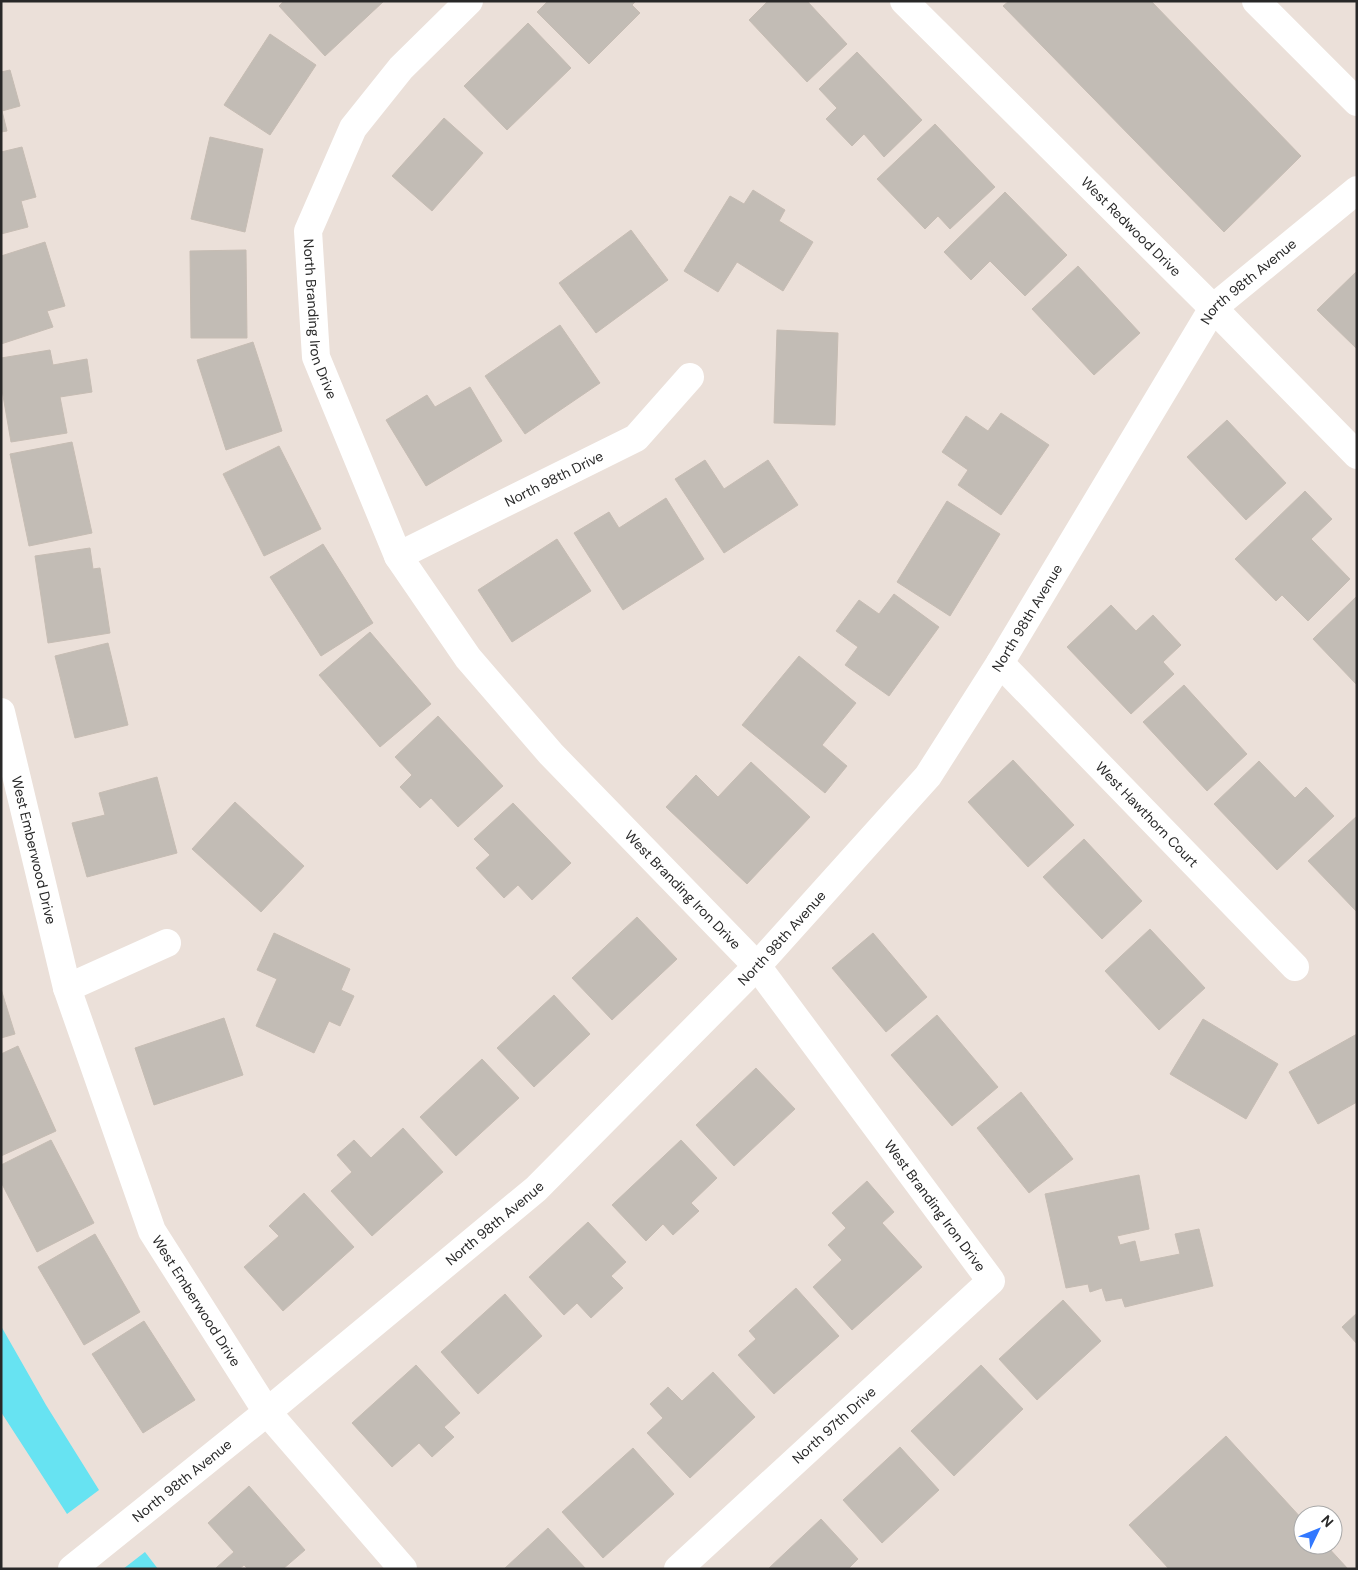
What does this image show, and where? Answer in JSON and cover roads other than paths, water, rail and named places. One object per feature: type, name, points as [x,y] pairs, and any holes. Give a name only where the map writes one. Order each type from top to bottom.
[{"type":"street","name":"North Branding Iron Drive","points":[[398,556],[316,357],[308,230],[353,128],[402,68],[469,1]]},
{"type":"street","name":"West Redwood Drive","points":[[904,1],[1357,454]]},
{"type":"street","points":[[1256,1],[1357,102]]},
{"type":"street","name":"North 98th Avenue","points":[[72,1569],[267,1412],[536,1189],[757,966],[928,776],[1000,663],[1213,308],[1357,190]]},
{"type":"street","name":"North 98th Drive","points":[[398,556],[636,438],[690,377]]},
{"type":"street","name":"West Branding Iron Drive","points":[[398,556],[468,658],[545,747],[757,966],[991,1282]]},
{"type":"street","name":"West Hawthorn Court","points":[[1000,663],[1295,967]]},
{"type":"street","name":"West Emberwood Drive","points":[[1,712],[67,988],[152,1231],[267,1412],[403,1569]]},
{"type":"street","points":[[67,988],[167,943]]},
{"type":"street","name":"North 97th Drive","points":[[678,1569],[991,1282]]},
{"type":"water","points":[[1,1326],[46,1405],[99,1490],[67,1514],[1,1412]]},
{"type":"water","points":[[145,1552],[158,1569],[123,1569]]}]
